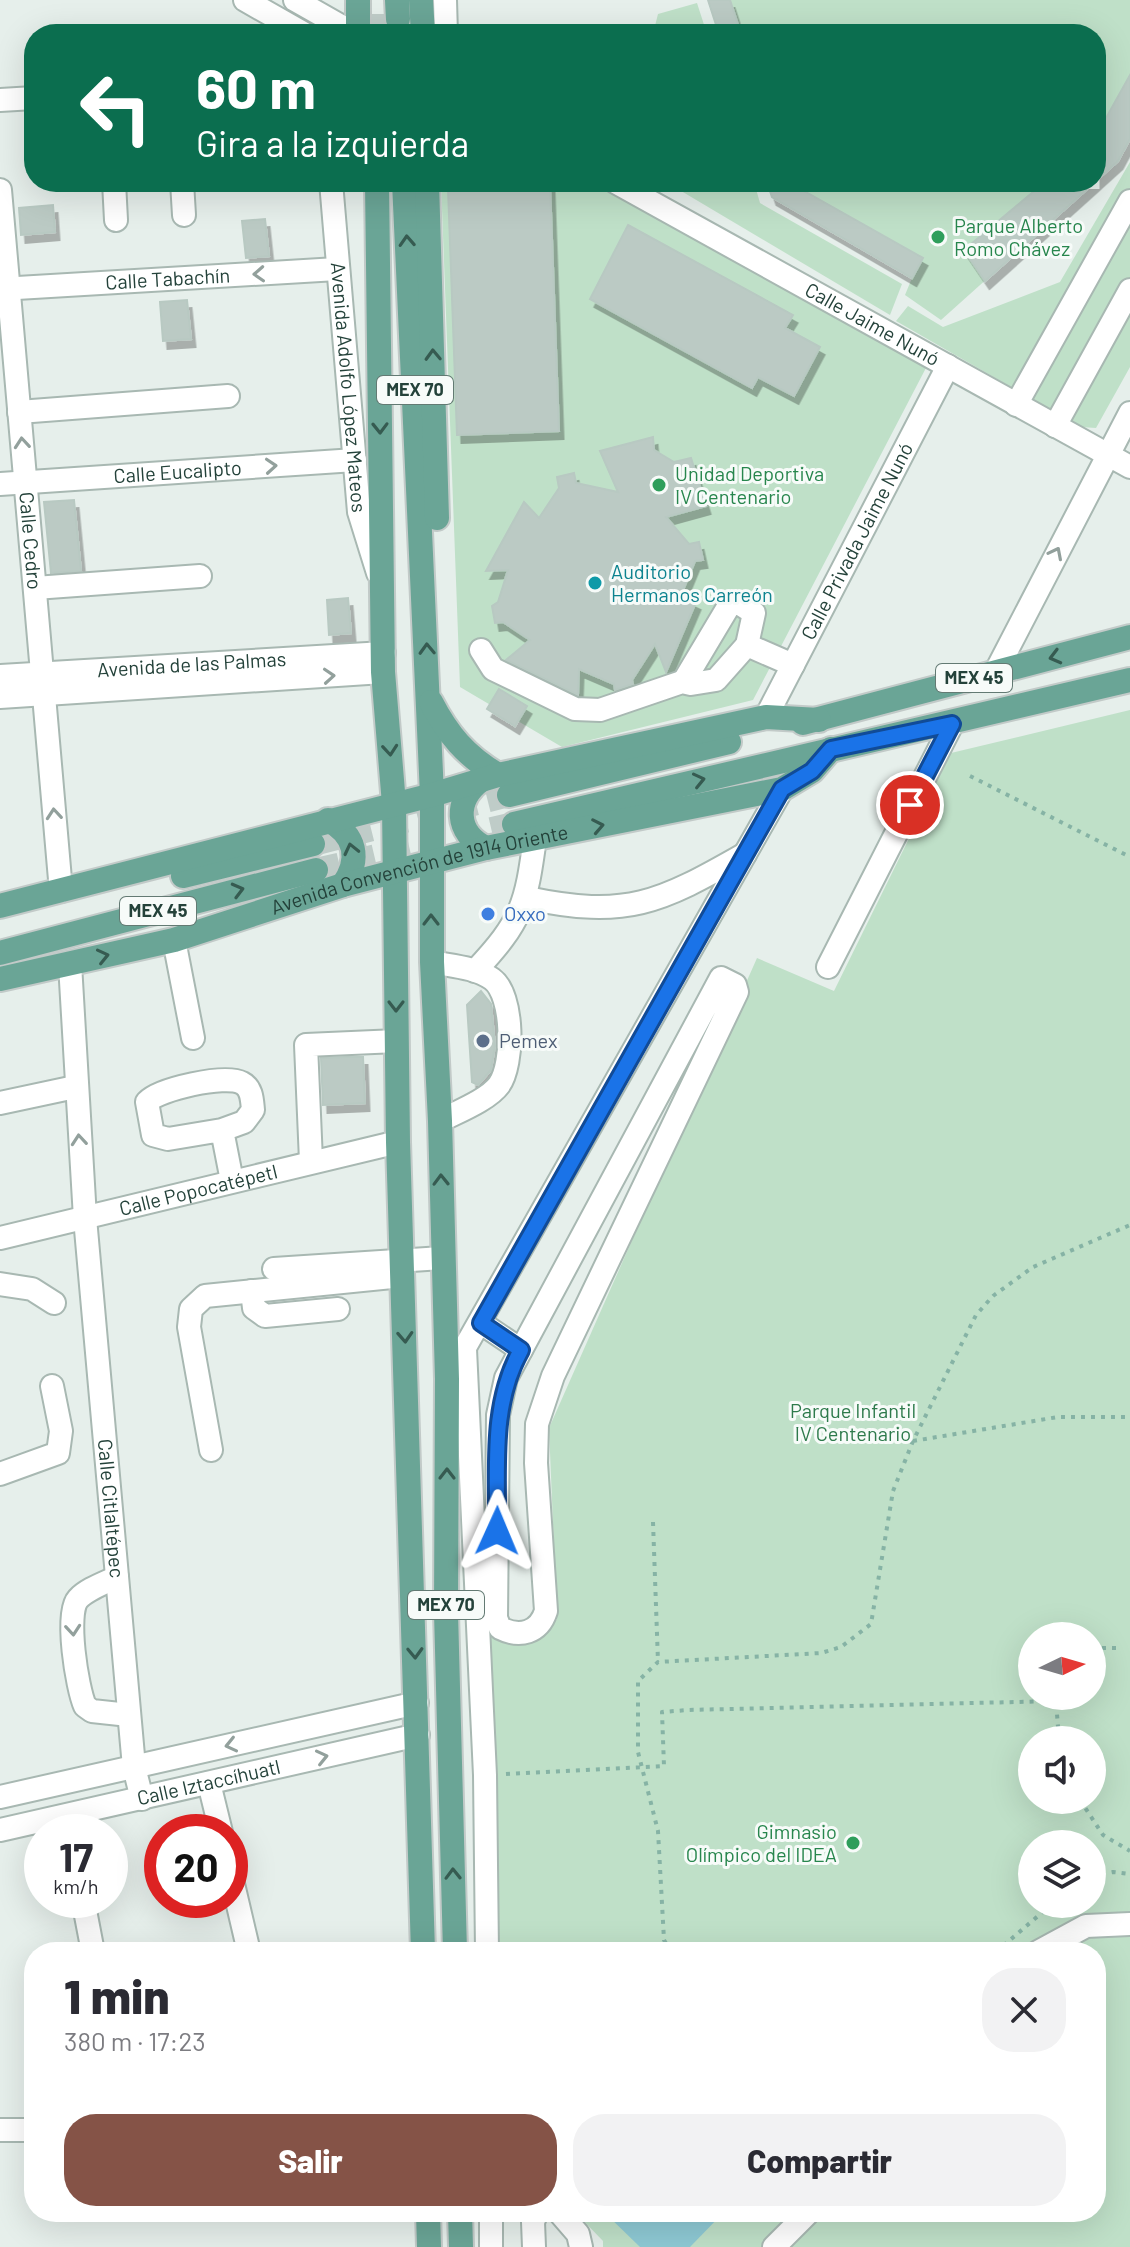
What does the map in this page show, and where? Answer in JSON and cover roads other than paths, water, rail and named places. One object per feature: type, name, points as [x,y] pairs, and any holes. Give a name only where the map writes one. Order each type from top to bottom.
[{"type":"main road","points":[[421,0],[422,24]]},
{"type":"main road","points":[[360,24],[368,5]]},
{"type":"main road","name":"MEX 70","points":[[377,192],[382,588],[394,804],[398,1142],[423,1942]]},
{"type":"main road","name":"MEX 70","points":[[405,192],[432,795],[432,962],[447,1379],[455,1942]]},
{"type":"main road","points":[[425,599],[434,575],[438,548],[427,192]]},
{"type":"main road","name":"MEX 45","points":[[496,783],[819,720],[1130,637]]},
{"type":"main road","name":"Avenida Convención de 1914 Oriente","points":[[514,824],[1130,680]]},
{"type":"main road","points":[[429,699],[454,741],[496,783]]},
{"type":"main road","points":[[486,848],[473,841],[464,830],[460,816],[469,789],[766,717],[819,720]]},
{"type":"main road","name":"Avenida Convención de 1914 Oriente","points":[[0,979],[174,940],[343,885],[486,848],[782,789],[812,771],[831,749]]},
{"type":"main road","points":[[0,906],[328,820],[496,783]]},
{"type":"main road","points":[[328,820],[342,828],[351,841],[355,856],[352,871],[343,885]]},
{"type":"main road","name":"MEX 45","points":[[0,921],[313,844]]},
{"type":"main road","name":"Avenida Convención de 1914 Oriente","points":[[0,953],[316,870]]},
{"type":"main road","points":[[428,2222],[429,2247]]},
{"type":"main road","points":[[460,2222],[461,2247]]},
{"type":"street","points":[[245,0],[287,24]]},
{"type":"street","points":[[295,0],[321,16]]},
{"type":"street","points":[[445,0],[446,24]]},
{"type":"street","points":[[0,100],[24,99]]},
{"type":"street","name":"Calle Cedro","points":[[0,190],[4,289],[26,483],[61,891]]},
{"type":"street","points":[[115,192],[116,220]]},
{"type":"street","points":[[183,192],[184,215]]},
{"type":"street","name":"Avenida Adolfo López Mateos","points":[[332,192],[359,512],[382,588]]},
{"type":"street","name":"Calle Jaime Nunó","points":[[633,192],[1130,467]]},
{"type":"street","points":[[1016,405],[1130,201]]},
{"type":"street","name":"Calle Tabachín","points":[[4,289],[337,269]]},
{"type":"street","points":[[1055,426],[1130,290]]},
{"type":"street","name":"Calle Privada Jaime Nunó","points":[[766,717],[948,366]]},
{"type":"street","points":[[19,412],[228,396]]},
{"type":"street","points":[[995,673],[1130,413]]},
{"type":"street","name":"Calle Eucalipto","points":[[0,484],[355,460]]},
{"type":"street","points":[[35,588],[200,576]]},
{"type":"street","points":[[481,650],[493,669],[575,709],[600,710],[684,681],[730,604],[737,602],[754,613],[747,645],[716,680],[691,684],[684,681]]},
{"type":"street","points":[[747,645],[793,665]]},
{"type":"street","name":"Avenida de las Palmas","points":[[0,697],[43,684],[384,663]]},
{"type":"street","name":"Avenida de las Palmas","points":[[0,676],[43,684]]},
{"type":"street","points":[[828,967],[952,724]]},
{"type":"street","points":[[447,1379],[782,789]]},
{"type":"street","points":[[475,971],[505,940],[527,898],[535,838]]},
{"type":"street","points":[[527,898],[572,907],[635,906],[687,887],[746,853]]},
{"type":"street","points":[[174,940],[193,1038]]},
{"type":"street","points":[[432,962],[475,971],[494,980],[505,996],[509,1064],[498,1087],[440,1121]]},
{"type":"street","points":[[70,964],[85,1218]]},
{"type":"street","points":[[725,978],[735,985],[737,992],[553,1376],[537,1424],[536,1463],[546,1611],[542,1624],[535,1631],[509,1632],[500,1628],[496,1618],[498,1415],[506,1378],[521,1350],[716,981],[725,978]]},
{"type":"street","points":[[311,1161],[306,1045],[397,1041]]},
{"type":"street","points":[[0,1103],[75,1087]]},
{"type":"street","points":[[222,1130],[232,1181]]},
{"type":"street","name":"Calle Popocatépetl","points":[[0,1238],[398,1142]]},
{"type":"street","name":"Calle Citlaltépec","points":[[85,1218],[134,1767],[142,1799]]},
{"type":"street","points":[[211,1450],[189,1327],[191,1309],[205,1296],[402,1268],[442,1258]]},
{"type":"street","points":[[274,1269],[402,1268]]},
{"type":"street","points":[[0,1284],[32,1289],[54,1303]]},
{"type":"street","points":[[252,1291],[254,1308],[265,1316],[338,1309]]},
{"type":"street","points":[[481,1323],[521,1350]]},
{"type":"street","points":[[465,1349],[485,1775],[487,1942]]},
{"type":"street","points":[[0,1474],[58,1453],[61,1431],[52,1386]]},
{"type":"street","points":[[117,1577],[79,1598],[71,1610],[72,1628],[85,1706],[92,1711],[129,1715]]},
{"type":"street","points":[[449,1676],[481,1675]]},
{"type":"street","name":"Calle Iztaccíhuatl","points":[[0,1797],[417,1703]]},
{"type":"street","name":"Calle Iztaccíhuatl","points":[[97,1814],[142,1799],[418,1735]]},
{"type":"street","points":[[209,1783],[217,1814]]},
{"type":"street","name":"Calle Iztaccíhuatl","points":[[0,1830],[24,1828]]},
{"type":"street","points":[[86,1918],[91,1942]]},
{"type":"street","points":[[241,1918],[247,1942]]},
{"type":"street","points":[[1056,1942],[1086,1926],[1130,1924]]},
{"type":"street","points":[[0,2130],[24,2130]]},
{"type":"street","points":[[491,2222],[491,2247]]},
{"type":"street","points":[[533,2222],[534,2247]]},
{"type":"street","points":[[568,2222],[578,2234],[581,2247]]},
{"type":"street","points":[[774,2247],[799,2222]]},
{"type":"water","points":[[614,2222],[714,2222],[690,2247],[640,2247]]},
{"type":"tunnel","points":[[373,14],[373,24]]},
{"type":"tunnel","points":[[313,844],[509,795]]},
{"type":"tunnel","points":[[316,870],[514,824]]},
{"type":"place","name":"Parque Alberto Romo Chávez","points":[[938,237]]},
{"type":"place","name":"Unidad Deportiva IV Centenario","points":[[659,485]]},
{"type":"place","name":"Auditorio Hermanos Carreón","points":[[595,583]]},
{"type":"place","name":"Oxxo","points":[[488,914]]},
{"type":"place","name":"Pemex","points":[[483,1041]]},
{"type":"place","name":"Gimnasio Olímpico del IDEA","points":[[853,1843]]},
{"type":"park label","name":"Parque Infantil IV Centenario","points":[[853,1422]]}]
